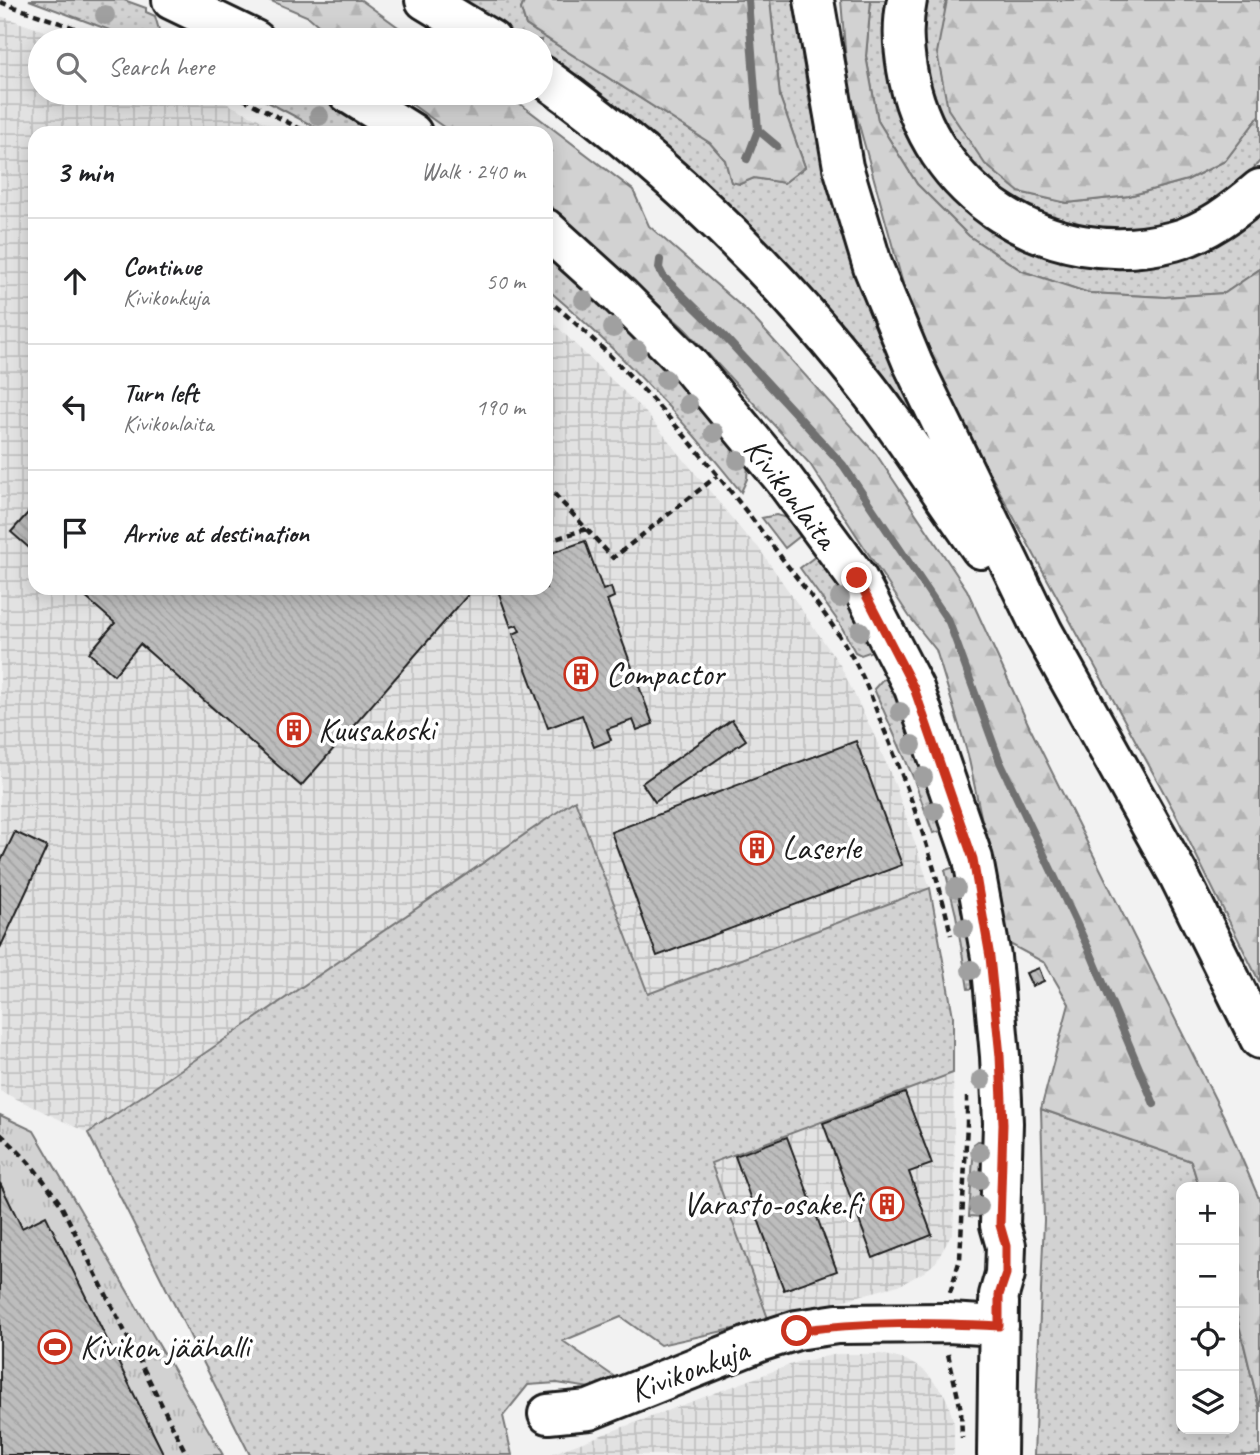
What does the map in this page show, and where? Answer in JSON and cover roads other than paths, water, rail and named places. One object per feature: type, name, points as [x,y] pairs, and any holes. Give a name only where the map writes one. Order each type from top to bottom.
[{"type":"main road","points":[[172,0],[232,28]]},
{"type":"main road","points":[[425,0],[471,28]]},
{"type":"main road","points":[[814,0],[843,166],[873,267],[926,393],[1043,632],[1178,874],[1260,1040]]},
{"type":"main road","points":[[907,0],[902,27],[910,88],[918,114],[932,142],[951,170],[975,194],[1024,228],[1080,246],[1143,247],[1175,241],[1204,229],[1233,212],[1260,190]]},
{"type":"main road","points":[[553,84],[627,140],[685,191],[774,279],[846,360],[1043,632]]},
{"type":"main road","points":[[367,105],[401,126]]},
{"type":"main road","name":"Kivikonlaita","points":[[553,235],[620,296],[690,366],[783,478],[857,578],[914,688],[973,859],[990,957],[1000,1056],[1003,1124],[1000,1225],[1006,1246],[1006,1274],[980,1451]]},
{"type":"main road","name":"Kivikonkuja","points":[[548,1414],[589,1410],[759,1342],[797,1331],[837,1325],[948,1323],[999,1310]]},
{"type":"waterway","points":[[748,0],[758,130],[777,146]]},
{"type":"waterway","points":[[747,159],[758,130]]},
{"type":"waterway","points":[[660,260],[659,268],[663,276],[724,336],[843,465],[949,622],[1000,762],[1091,954],[1154,1104]]},
{"type":"place","name":"Compactor","points":[[581,674]]},
{"type":"place","name":"Kuusakoski","points":[[294,730]]},
{"type":"place","name":"Laserle","points":[[757,848]]},
{"type":"place","name":"Varasto-osake.fi","points":[[887,1204]]},
{"type":"place","name":"Kivikon jäähalli","points":[[55,1347]]}]
